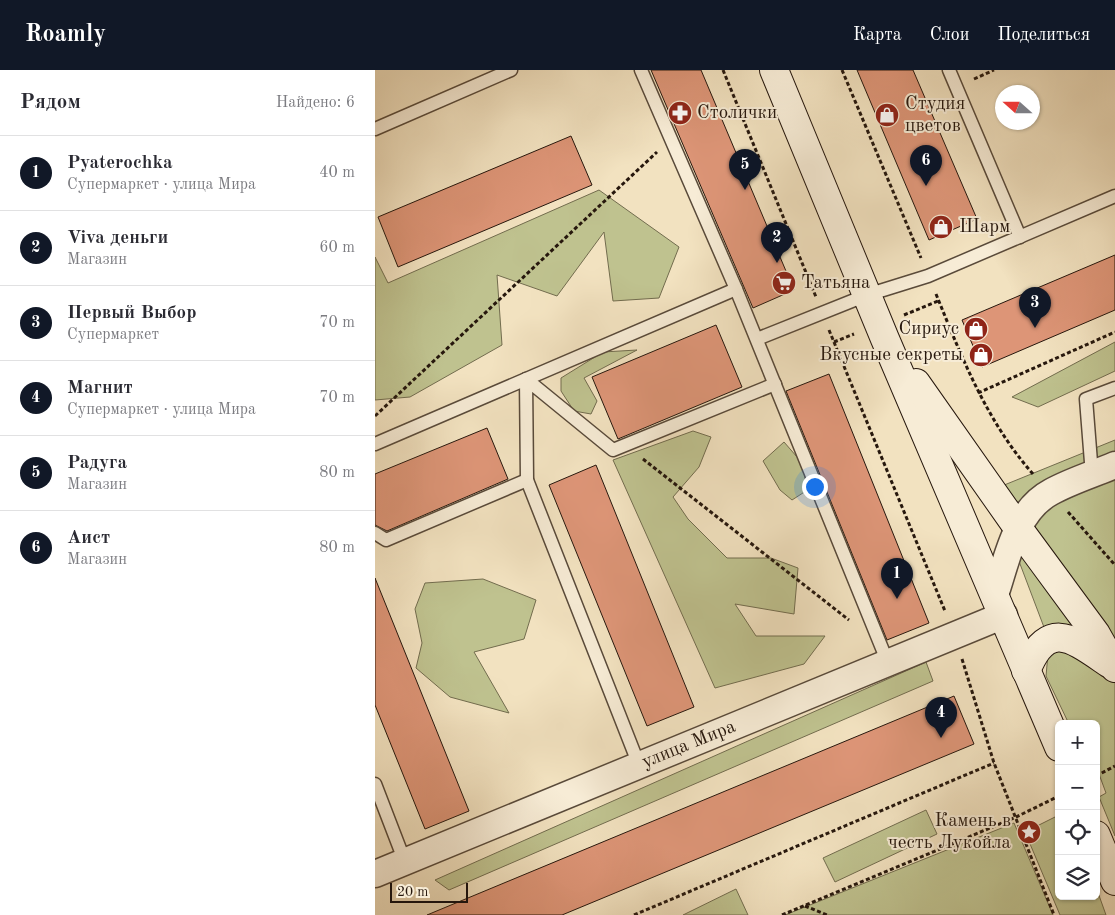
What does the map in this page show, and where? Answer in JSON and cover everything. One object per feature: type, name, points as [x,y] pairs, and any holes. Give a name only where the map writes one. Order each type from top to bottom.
[{"type":"street","points":[[774,70],[885,339],[1055,738]]},
{"type":"street","points":[[885,339],[1018,528],[1096,634],[1115,668]]},
{"type":"street","points":[[999,605],[1018,528],[1034,505],[1050,492],[1103,470]]},
{"type":"street","name":"улица Мира","points":[[375,874],[955,636],[999,605]]},
{"type":"street","points":[[1026,671],[1032,654],[1043,642],[1055,638],[1069,638],[1115,668]]},
{"type":"street","points":[[1100,845],[1115,881]]},
{"type":"lane","points":[[375,129],[511,70]]},
{"type":"lane","points":[[641,70],[757,339],[888,663]]},
{"type":"lane","points":[[949,70],[1019,237]]},
{"type":"lane","points":[[757,339],[867,295],[928,276],[1115,196]]},
{"type":"lane","points":[[376,440],[526,379],[736,289]]},
{"type":"lane","points":[[526,379],[613,450],[775,384]]},
{"type":"lane","points":[[526,379],[527,480],[639,766]]},
{"type":"lane","points":[[1103,470],[1086,399],[1115,388]]},
{"type":"lane","points":[[375,533],[386,540],[527,480]]},
{"type":"lane","points":[[375,784],[405,862]]},
{"type":"path","points":[[723,70],[955,636],[994,763],[1014,818],[1054,915]]},
{"type":"path","points":[[842,70],[977,393],[1013,451],[1115,565]]},
{"type":"path","points":[[375,416],[671,139]]},
{"type":"path","points":[[977,393],[1115,332]]},
{"type":"path","points":[[625,445],[850,622]]},
{"type":"path","points":[[634,915],[994,763]]},
{"type":"path","points":[[1100,774],[1115,766]]},
{"type":"path","points":[[782,915],[1014,818],[1055,798]]},
{"type":"path","points":[[804,906],[827,915]]},
{"type":"green space","points":[[599,190],[679,247],[659,298],[613,301],[604,232],[557,296],[497,275],[502,345],[410,397],[375,400],[375,257],[388,283]]},
{"type":"green space","points":[[1115,342],[1115,371],[1038,407],[1012,397]]},
{"type":"green space","points":[[637,350],[584,378],[597,401],[591,414],[574,411],[561,391],[561,378],[603,352]]},
{"type":"green space","points":[[693,431],[711,437],[699,467],[673,497],[688,519],[727,558],[771,558],[798,568],[794,614],[735,604],[756,636],[825,636],[804,664],[715,688],[613,460]]},
{"type":"green space","points":[[1115,440],[1115,836],[1100,799],[1100,796],[1106,793],[1100,777],[1100,720],[1067,720],[1046,676],[1048,654],[1053,651],[992,490]]},
{"type":"green space","points":[[784,442],[804,465],[806,491],[792,500],[780,490],[763,461]]},
{"type":"green space","points":[[483,579],[536,600],[524,639],[474,652],[509,713],[450,697],[416,668],[422,643],[415,609],[425,583]]},
{"type":"green space","points":[[926,662],[933,681],[449,890],[435,880]]},
{"type":"green space","points":[[926,810],[937,834],[835,882],[823,858]]},
{"type":"green space","points":[[1055,817],[1055,900],[1100,900],[1100,898],[1106,915],[1060,915],[1025,832]]},
{"type":"green space","points":[[1014,823],[1053,915],[785,915]]},
{"type":"green space","points":[[736,889],[748,915],[683,915]]},
{"type":"building","points":[[651,70],[701,70],[794,290],[753,308]]},
{"type":"building","points":[[857,70],[913,70],[977,219],[929,240]]},
{"type":"building","points":[[571,136],[592,185],[398,267],[378,217]]},
{"type":"building","points":[[1115,255],[1115,310],[982,367],[962,320]]},
{"type":"building","points":[[716,325],[742,387],[618,439],[592,377]]},
{"type":"building","points":[[829,374],[929,623],[887,640],[786,391]]},
{"type":"building","points":[[487,428],[508,479],[387,531],[375,525],[375,474]]},
{"type":"building","points":[[596,465],[694,707],[647,726],[549,485]]},
{"type":"building","points":[[375,578],[469,811],[425,829],[375,705]]},
{"type":"building","points":[[954,696],[974,744],[562,915],[427,915]]},
{"type":"place","name":"Столички","points":[[680,113]]},
{"type":"place","name":"Студия цветов","points":[[887,115]]},
{"type":"place","name":"Аист","points":[[926,186]]},
{"type":"place","name":"Радуга","points":[[745,190]]},
{"type":"place","name":"Шарм","points":[[941,227]]},
{"type":"place","name":"Viva деньги","points":[[777,263]]},
{"type":"place","name":"Татьяна","points":[[784,283]]},
{"type":"place","name":"Первый Выбор","points":[[1035,328]]},
{"type":"place","name":"Сириус","points":[[976,329]]},
{"type":"place","name":"Вкусные секреты","points":[[981,355]]},
{"type":"place","name":"Pyaterochka","points":[[897,599]]},
{"type":"place","name":"Магнит","points":[[941,738]]},
{"type":"place","name":"Камень в честь Лукойла","points":[[1029,832]]}]
